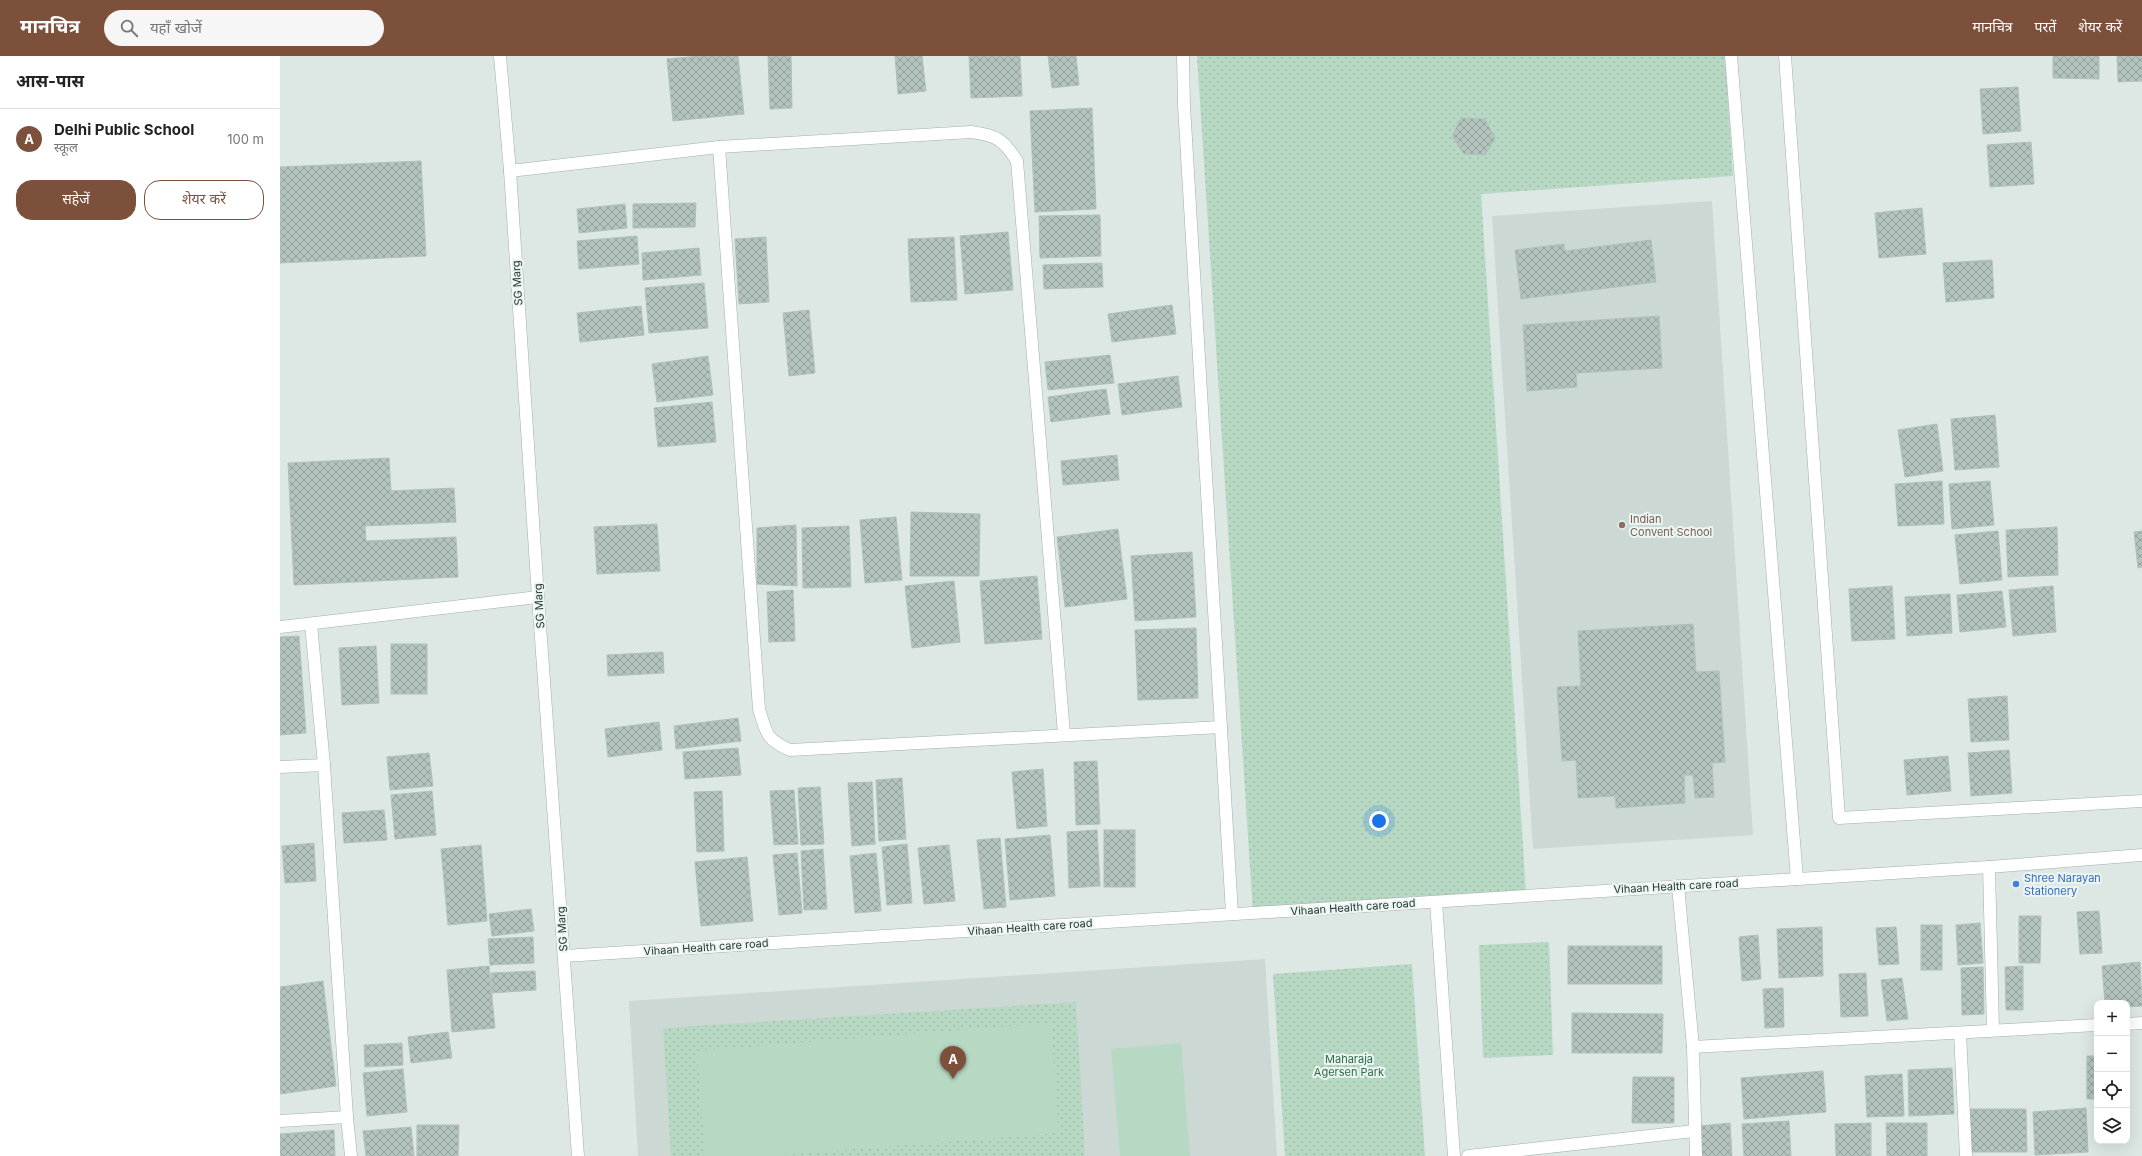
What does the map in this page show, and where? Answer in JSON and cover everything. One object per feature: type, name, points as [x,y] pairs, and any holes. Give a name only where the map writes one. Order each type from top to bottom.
[{"type":"street","name":"SG Marg","points":[[500,56],[510,171],[538,597],[578,1156]]},
{"type":"street","points":[[1183,56],[1184,114],[1232,914]]},
{"type":"street","points":[[1731,56],[1797,879]]},
{"type":"street","points":[[1786,56],[1839,818],[2142,801]]},
{"type":"street","points":[[510,171],[719,147],[970,132],[992,135],[1007,145],[1017,161],[1064,734]]},
{"type":"street","points":[[719,147],[759,709],[766,731],[775,744],[790,750],[1064,734],[1221,727]]},
{"type":"street","points":[[280,627],[538,597]]},
{"type":"street","points":[[311,624],[324,765],[347,1117],[351,1156]]},
{"type":"street","points":[[280,767],[324,765]]},
{"type":"street","name":"Vihaan Health care road","points":[[564,956],[1678,886],[1989,868],[2142,855]]},
{"type":"street","points":[[1989,868],[1992,1030]]},
{"type":"street","points":[[1678,886],[1693,1047],[1694,1131],[1696,1156]]},
{"type":"street","points":[[1436,902],[1454,1156]]},
{"type":"street","points":[[2130,1024],[2142,1023]]},
{"type":"street","points":[[1693,1047],[2094,1025]]},
{"type":"street","points":[[1960,1033],[1966,1156]]},
{"type":"street","points":[[280,1121],[347,1117]]},
{"type":"street","points":[[1468,1156],[1694,1131]]},
{"type":"shaded area","name":"Indian Convent School","points":[[1712,201],[1753,835],[1533,849],[1492,216]]},
{"type":"shaded area","points":[[1265,959],[1277,1156],[638,1156],[629,1001]]},
{"type":"green space","points":[[1197,56],[1725,56],[1733,176],[1481,194],[1526,893],[1253,913]]},
{"type":"green space","points":[[1549,942],[1553,1055],[1483,1058],[1479,945]]},
{"type":"green space","name":"Maharaja Agersen Park","points":[[1412,964],[1425,1156],[1285,1156],[1273,974]]},
{"type":"green space","points":[[1076,1002],[1085,1156],[671,1156],[663,1028]]},
{"type":"green space","points":[[1051,1023],[1059,1133],[765,1156],[705,1156],[697,1051]]},
{"type":"green space","points":[[1181,1043],[1190,1156],[1120,1156],[1111,1049]]},
{"type":"building","points":[[700,56],[738,56],[744,114],[673,121],[667,59]]},
{"type":"building","points":[[768,56],[791,56],[792,108],[770,109]]},
{"type":"building","points":[[895,56],[922,56],[926,91],[898,94]]},
{"type":"building","points":[[969,56],[1020,56],[1022,96],[971,98]]},
{"type":"building","points":[[1048,56],[1076,56],[1079,85],[1052,88]]},
{"type":"building","points":[[2053,56],[2099,56],[2099,79],[2053,78]]},
{"type":"building","points":[[2117,56],[2142,56],[2142,81],[2118,82]]},
{"type":"building","points":[[2018,87],[2021,131],[1983,134],[1980,89]]},
{"type":"building","points":[[1092,108],[1096,209],[1035,212],[1030,111]]},
{"type":"building","points":[[1461,118],[1485,119],[1495,138],[1485,155],[1464,154],[1452,136]]},
{"type":"building","points":[[2031,142],[2034,184],[1990,187],[1987,145]]},
{"type":"building","points":[[421,161],[426,256],[280,263],[280,167]]},
{"type":"building","points":[[696,203],[695,227],[633,228],[633,204]]},
{"type":"building","points":[[625,204],[627,228],[579,233],[577,209]]},
{"type":"building","points":[[1922,208],[1926,254],[1879,258],[1875,213]]},
{"type":"building","points":[[1100,215],[1101,256],[1040,258],[1039,216]]},
{"type":"building","points":[[1008,232],[1013,290],[965,294],[960,236]]},
{"type":"building","points":[[637,236],[639,264],[579,269],[577,241]]},
{"type":"building","points":[[766,237],[769,302],[739,304],[735,239]]},
{"type":"building","points":[[954,237],[957,300],[911,302],[908,239]]},
{"type":"building","points":[[1651,240],[1656,282],[1521,299],[1515,250],[1564,244],[1565,251]]},
{"type":"building","points":[[699,248],[701,275],[643,280],[642,253]]},
{"type":"building","points":[[1992,260],[1994,298],[1946,302],[1943,263]]},
{"type":"building","points":[[1102,263],[1103,287],[1044,289],[1043,265]]},
{"type":"building","points":[[704,283],[708,328],[649,333],[645,288]]},
{"type":"building","points":[[1172,305],[1176,334],[1112,342],[1108,314]]},
{"type":"building","points":[[641,306],[644,335],[580,342],[577,313]]},
{"type":"building","points":[[809,310],[815,373],[789,376],[783,313]]},
{"type":"building","points":[[1659,316],[1662,368],[1576,373],[1577,387],[1527,391],[1523,325]]},
{"type":"building","points":[[1110,355],[1114,383],[1048,390],[1045,362]]},
{"type":"building","points":[[708,356],[713,395],[657,402],[652,364]]},
{"type":"building","points":[[1178,376],[1182,407],[1122,415],[1118,384]]},
{"type":"building","points":[[1106,389],[1110,414],[1051,422],[1048,397]]},
{"type":"building","points":[[712,402],[716,442],[658,447],[654,408]]},
{"type":"building","points":[[1995,415],[1999,467],[1955,470],[1951,419]]},
{"type":"building","points":[[1937,424],[1943,471],[1905,477],[1898,430]]},
{"type":"building","points":[[1117,455],[1119,480],[1063,485],[1061,461]]},
{"type":"building","points":[[389,458],[391,491],[454,488],[456,522],[365,526],[366,541],[456,537],[458,577],[294,585],[288,463]]},
{"type":"building","points":[[1942,481],[1944,524],[1898,526],[1895,484]]},
{"type":"building","points":[[1990,481],[1994,525],[1952,529],[1949,484]]},
{"type":"building","points":[[911,512],[980,514],[979,576],[910,576]]},
{"type":"building","points":[[896,517],[902,580],[865,583],[860,520]]},
{"type":"building","points":[[657,524],[660,571],[597,574],[594,527]]},
{"type":"building","points":[[796,525],[797,586],[757,584],[757,528]]},
{"type":"building","points":[[849,526],[851,587],[803,588],[802,528]]},
{"type":"building","points":[[2057,527],[2058,575],[2008,577],[2006,530]]},
{"type":"building","points":[[1118,529],[1127,599],[1065,607],[1057,537]]},
{"type":"building","points":[[1998,531],[2002,580],[1960,584],[1955,535]]},
{"type":"building","points":[[2142,531],[2142,567],[2138,568],[2134,532]]},
{"type":"building","points":[[1192,552],[1196,617],[1135,621],[1131,556]]},
{"type":"building","points":[[1037,576],[1042,639],[985,644],[980,581]]},
{"type":"building","points":[[954,581],[960,642],[912,648],[905,586]]},
{"type":"building","points":[[1892,586],[1895,639],[1852,641],[1849,589]]},
{"type":"building","points":[[2053,586],[2056,632],[2013,636],[2009,590]]},
{"type":"building","points":[[793,590],[795,641],[769,642],[767,592]]},
{"type":"building","points":[[2002,591],[2006,627],[1960,632],[1957,595]]},
{"type":"building","points":[[1950,594],[1952,633],[1907,636],[1905,597]]},
{"type":"building","points":[[1693,624],[1696,672],[1719,671],[1725,762],[1712,763],[1714,797],[1695,798],[1693,775],[1684,775],[1685,803],[1616,808],[1615,796],[1578,798],[1576,760],[1562,761],[1557,687],[1581,686],[1578,631]]},
{"type":"building","points":[[1196,628],[1198,698],[1138,700],[1135,630]]},
{"type":"building","points":[[299,636],[306,733],[280,735],[280,637]]},
{"type":"building","points":[[391,644],[427,644],[427,694],[391,694]]},
{"type":"building","points":[[376,646],[379,703],[342,705],[339,648]]},
{"type":"building","points":[[663,652],[664,673],[608,676],[607,655]]},
{"type":"building","points":[[2007,696],[2009,740],[1971,742],[1968,699]]},
{"type":"building","points":[[738,718],[741,741],[676,749],[674,726]]},
{"type":"building","points":[[659,722],[662,750],[608,757],[605,729]]},
{"type":"building","points":[[738,748],[741,775],[685,779],[683,752]]},
{"type":"building","points":[[2009,750],[2012,793],[1971,796],[1968,753]]},
{"type":"building","points":[[429,753],[433,786],[390,790],[387,757]]},
{"type":"building","points":[[1948,756],[1951,791],[1907,795],[1904,760]]},
{"type":"building","points":[[1097,761],[1100,824],[1076,825],[1074,762]]},
{"type":"building","points":[[1043,769],[1047,826],[1017,829],[1012,772]]},
{"type":"building","points":[[902,778],[906,839],[879,841],[876,780]]},
{"type":"building","points":[[872,782],[875,844],[852,846],[848,783]]},
{"type":"building","points":[[820,787],[824,844],[801,845],[798,788]]},
{"type":"building","points":[[794,790],[798,844],[774,845],[770,791]]},
{"type":"building","points":[[432,791],[436,835],[395,839],[391,795]]},
{"type":"building","points":[[722,791],[724,851],[697,852],[694,792]]},
{"type":"building","points":[[384,810],[387,840],[344,843],[342,813]]},
{"type":"building","points":[[1097,830],[1100,886],[1069,888],[1067,832]]},
{"type":"building","points":[[1104,830],[1135,830],[1135,887],[1104,887]]},
{"type":"building","points":[[1050,835],[1055,896],[1010,900],[1005,839]]},
{"type":"building","points":[[1000,838],[1006,907],[984,909],[977,840]]},
{"type":"building","points":[[314,843],[316,881],[285,883],[282,846]]},
{"type":"building","points":[[907,844],[912,903],[887,905],[882,847]]},
{"type":"building","points":[[481,845],[487,921],[448,925],[441,849]]},
{"type":"building","points":[[949,845],[955,901],[924,904],[918,848]]},
{"type":"building","points":[[823,849],[827,909],[804,910],[801,851]]},
{"type":"building","points":[[797,853],[802,913],[779,915],[773,855]]},
{"type":"building","points":[[876,853],[881,911],[855,913],[850,856]]},
{"type":"building","points":[[747,857],[753,921],[701,926],[695,862]]},
{"type":"building","points":[[531,909],[534,931],[492,936],[489,914]]},
{"type":"building","points":[[2099,911],[2102,953],[2080,954],[2077,912]]},
{"type":"building","points":[[2019,916],[2041,916],[2040,963],[2019,963]]},
{"type":"building","points":[[1980,923],[1983,963],[1958,965],[1956,925]]},
{"type":"building","points":[[1921,925],[1942,925],[1942,970],[1921,970]]},
{"type":"building","points":[[1822,927],[1823,976],[1779,978],[1777,929]]},
{"type":"building","points":[[1896,927],[1899,964],[1879,965],[1876,928]]},
{"type":"building","points":[[1758,935],[1761,979],[1742,981],[1739,937]]},
{"type":"building","points":[[533,937],[534,963],[490,965],[488,939]]},
{"type":"building","points":[[1568,946],[1662,946],[1662,984],[1568,984]]},
{"type":"building","points":[[2140,962],[2142,1006],[2130,1007],[2130,1000],[2105,1000],[2102,966]]},
{"type":"building","points":[[489,966],[495,1028],[452,1032],[447,970]]},
{"type":"building","points":[[2023,966],[2023,1010],[2006,1010],[2005,967]]},
{"type":"building","points":[[1983,967],[1984,1014],[1962,1015],[1961,968]]},
{"type":"building","points":[[535,971],[536,990],[492,993],[491,973]]},
{"type":"building","points":[[1866,973],[1868,1016],[1841,1017],[1839,974]]},
{"type":"building","points":[[1902,978],[1908,1019],[1887,1021],[1881,980]]},
{"type":"building","points":[[323,981],[336,1086],[280,1094],[280,987]]},
{"type":"building","points":[[1783,988],[1784,1027],[1765,1028],[1763,989]]},
{"type":"building","points":[[1572,1013],[1663,1014],[1662,1053],[1572,1053]]},
{"type":"building","points":[[448,1032],[452,1058],[411,1063],[408,1037]]},
{"type":"building","points":[[402,1043],[403,1065],[365,1067],[364,1045]]},
{"type":"building","points":[[2087,1056],[2094,1056],[2094,1099],[2087,1099]]},
{"type":"building","points":[[1952,1068],[1954,1114],[1909,1116],[1908,1070]]},
{"type":"building","points":[[403,1069],[407,1112],[367,1116],[363,1073]]},
{"type":"building","points":[[1823,1071],[1826,1112],[1744,1119],[1741,1078]]},
{"type":"building","points":[[1902,1074],[1904,1116],[1867,1117],[1865,1076]]},
{"type":"building","points":[[1633,1077],[1674,1077],[1674,1123],[1632,1123]]},
{"type":"building","points":[[2086,1108],[2088,1152],[2035,1155],[2033,1112]]},
{"type":"building","points":[[1970,1109],[2026,1109],[2027,1152],[1969,1152]]},
{"type":"building","points":[[1789,1121],[1791,1156],[1744,1156],[1742,1124]]},
{"type":"building","points":[[1730,1123],[1732,1156],[1702,1156],[1700,1126]]},
{"type":"building","points":[[1871,1123],[1871,1156],[1836,1156],[1835,1124]]},
{"type":"building","points":[[1886,1123],[1927,1123],[1927,1156],[1887,1156]]},
{"type":"building","points":[[417,1125],[459,1125],[458,1156],[417,1156]]},
{"type":"building","points":[[411,1127],[414,1156],[366,1156],[363,1131]]},
{"type":"building","points":[[334,1130],[335,1156],[280,1156],[280,1134]]},
{"type":"place","name":"Indian Convent School","points":[[1622,525]]},
{"type":"place","name":"Shree Narayan Stationery","points":[[2016,884]]},
{"type":"place","name":"Delhi Public School","points":[[953,1079]]}]
